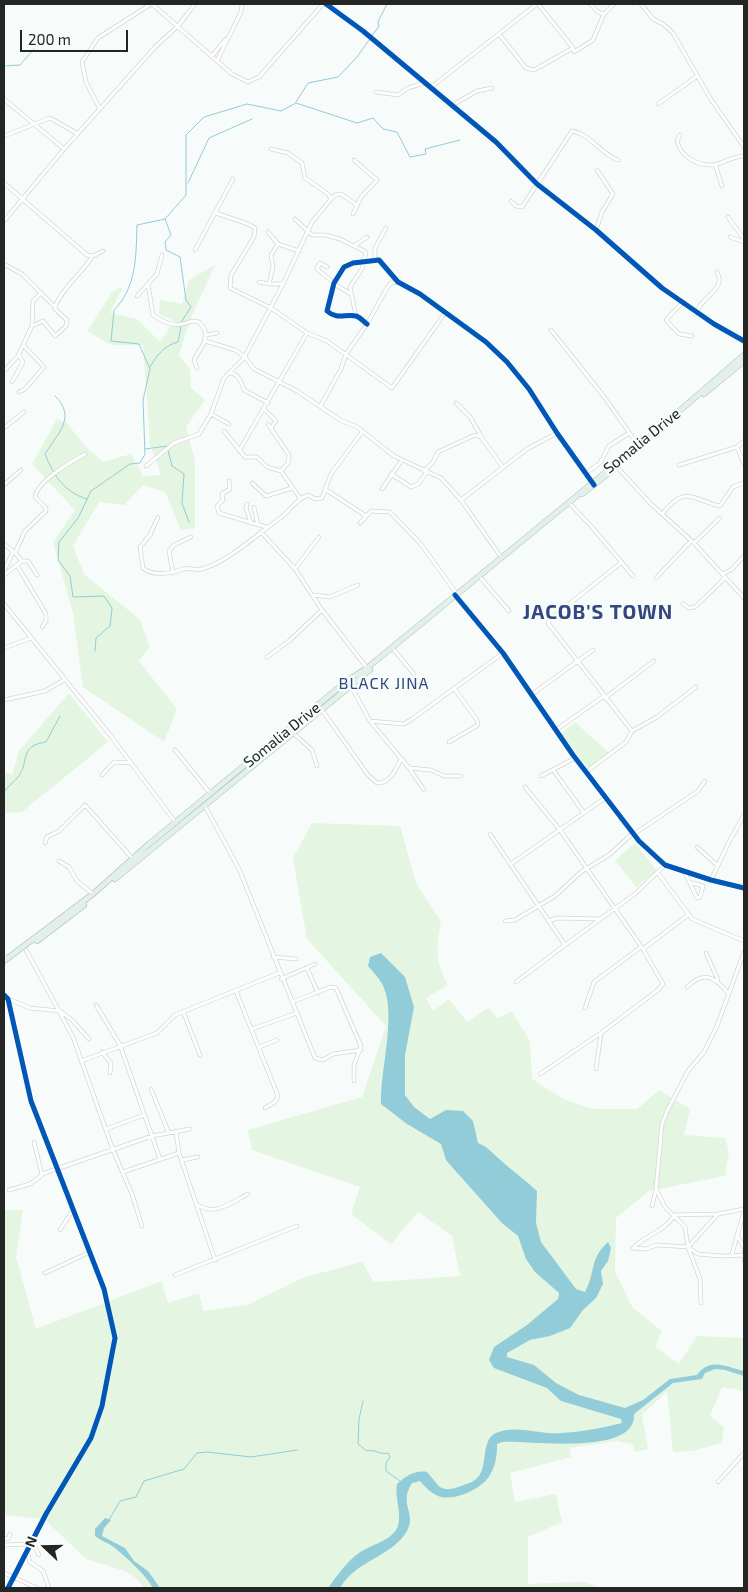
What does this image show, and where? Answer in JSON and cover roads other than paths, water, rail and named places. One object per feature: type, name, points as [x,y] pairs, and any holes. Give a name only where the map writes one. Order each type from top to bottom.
[{"type":"main road","name":"Somalia Drive","points":[[4,960],[26,950],[62,923],[210,794],[348,680],[367,668],[481,578],[744,355]]},
{"type":"main road","name":"Somalia Drive","points":[[4,960],[93,894],[177,824],[205,805],[394,650],[501,557],[617,467],[744,361]]},
{"type":"street","points":[[100,109],[86,82],[82,62],[98,38],[152,4],[217,61],[242,80],[248,82],[255,80],[324,4],[363,31],[496,142],[538,184],[596,230],[662,288],[744,341]]},
{"type":"street","points":[[4,221],[64,149],[156,46],[178,26],[195,4]]},
{"type":"street","points":[[217,61],[241,12],[242,4]]},
{"type":"street","points":[[430,88],[537,4],[573,48],[574,52],[591,43],[604,14],[614,4]]},
{"type":"street","points":[[590,4],[598,12],[604,14]]},
{"type":"street","points":[[642,4],[653,19],[670,27],[696,77],[726,124],[744,147]]},
{"type":"street","points":[[499,34],[530,71],[573,48]]},
{"type":"street","points":[[212,56],[228,36]]},
{"type":"street","points":[[658,104],[696,77]]},
{"type":"street","points":[[376,92],[398,95],[408,88],[424,83]]},
{"type":"street","points":[[451,106],[477,91],[492,88]]},
{"type":"street","points":[[4,99],[64,149]]},
{"type":"street","points":[[4,136],[53,118],[78,134]]},
{"type":"street","points":[[511,201],[516,206],[522,206],[572,131],[596,144],[608,156],[618,160]]},
{"type":"street","points":[[680,135],[676,141],[682,153],[691,160],[715,164],[734,157],[744,156]]},
{"type":"street","points":[[271,149],[288,153],[302,163],[306,179],[328,194],[331,199]]},
{"type":"street","points":[[353,214],[357,205],[377,179],[354,160]]},
{"type":"street","points":[[715,164],[722,186]]},
{"type":"street","points":[[596,230],[602,212],[613,194],[598,170]]},
{"type":"street","points":[[195,250],[233,179]]},
{"type":"street","points":[[4,183],[87,255],[92,257]]},
{"type":"street","points":[[146,466],[171,446],[196,436],[211,414],[224,378],[245,358],[272,308],[312,222],[335,195],[341,194],[357,205]]},
{"type":"street","points":[[216,213],[255,228],[254,237],[231,275],[230,288],[272,308],[307,333],[327,341],[392,388],[445,313]]},
{"type":"street","points":[[728,217],[744,240]]},
{"type":"street","points":[[295,219],[312,235],[325,235],[340,239],[366,252],[360,272],[350,283],[356,316]]},
{"type":"street","points":[[375,259],[374,253],[386,228]]},
{"type":"street","points":[[268,232],[278,244],[299,251]]},
{"type":"street","points":[[354,246],[367,236]]},
{"type":"street","points":[[730,237],[744,240]]},
{"type":"street","points":[[269,284],[272,267],[271,255],[278,244]]},
{"type":"street","points":[[54,306],[92,257],[103,251]]},
{"type":"street","points":[[137,296],[159,270],[162,255]]},
{"type":"street","points":[[368,324],[356,316],[341,317],[327,310],[334,283],[344,267],[353,263],[375,259],[382,262],[398,282],[420,294],[486,342],[507,362],[529,389],[593,484]]},
{"type":"street","points":[[327,267],[320,263],[317,269],[351,294]]},
{"type":"street","points":[[4,264],[22,274],[68,322],[57,335],[52,334],[43,321],[32,326]]},
{"type":"street","points":[[697,312],[702,302],[720,284],[721,278],[718,272]]},
{"type":"street","points":[[259,282],[283,284]]},
{"type":"street","points":[[321,405],[341,369],[346,354],[368,324],[391,283],[398,282]]},
{"type":"street","points":[[148,284],[153,315],[166,323],[183,326],[192,321],[199,322],[206,335],[205,341],[194,360],[197,368]]},
{"type":"street","points":[[4,371],[19,355],[32,326],[32,304],[41,293]]},
{"type":"street","points":[[683,302],[666,320],[679,334],[692,336]]},
{"type":"street","points":[[551,330],[598,389],[638,446]]},
{"type":"street","points":[[206,335],[216,333]]},
{"type":"street","points":[[239,451],[265,410],[307,333]]},
{"type":"street","points":[[205,341],[235,350],[254,369],[321,405],[335,417],[357,427],[402,460],[441,478],[461,500],[501,557]]},
{"type":"street","points":[[19,392],[25,389],[44,367],[22,346]]},
{"type":"street","points":[[12,382],[23,362],[19,355]]},
{"type":"street","points":[[230,373],[236,374],[244,390],[268,402]]},
{"type":"street","points":[[456,403],[470,417],[502,466]]},
{"type":"street","points":[[265,410],[276,421],[271,428]]},
{"type":"street","points":[[4,428],[24,412]]},
{"type":"street","points":[[211,414],[229,424]]},
{"type":"street","points":[[268,424],[289,455],[288,463],[281,471]]},
{"type":"street","points":[[224,431],[245,457],[257,457],[268,467],[281,471],[300,498]]},
{"type":"street","points":[[158,516],[150,535],[141,544],[142,565],[150,572],[173,573],[185,569],[203,569],[232,553],[289,512],[300,498],[308,494],[319,500],[332,474],[362,432]]},
{"type":"street","points":[[461,500],[502,466],[527,449],[557,433]]},
{"type":"street","points":[[586,473],[600,463],[609,446],[629,433]]},
{"type":"street","points":[[392,474],[411,487],[418,484],[438,452],[471,435],[481,436]]},
{"type":"street","points":[[679,465],[737,447],[744,441]]},
{"type":"street","points":[[737,447],[744,464]]},
{"type":"street","points":[[4,571],[25,531],[46,511],[46,508],[35,496],[52,475],[85,454]]},
{"type":"street","points":[[382,489],[402,460]]},
{"type":"street","points":[[617,467],[692,542],[744,598]]},
{"type":"street","points":[[4,485],[22,470]]},
{"type":"street","points":[[229,481],[230,489],[224,492],[223,500],[217,506],[219,513],[266,528]]},
{"type":"street","points":[[252,483],[266,496],[292,488]]},
{"type":"street","points":[[663,513],[673,500],[680,496],[698,498],[720,506],[733,488],[744,483]]},
{"type":"street","points":[[325,488],[366,516]]},
{"type":"street","points":[[247,504],[246,508],[251,523]]},
{"type":"street","points":[[570,504],[634,576]]},
{"type":"street","points":[[254,506],[258,524]]},
{"type":"street","points":[[360,523],[366,516],[378,510],[390,512],[420,543],[457,596],[503,653],[605,798],[633,834],[665,865],[711,880],[744,888]]},
{"type":"street","points":[[656,578],[692,542],[720,518]]},
{"type":"street","points":[[261,532],[295,568],[322,610],[367,668]]},
{"type":"street","points":[[173,573],[169,551],[174,546],[191,537]]},
{"type":"street","points":[[295,568],[319,537]]},
{"type":"street","points":[[4,544],[22,561],[28,562],[37,576]]},
{"type":"street","points":[[721,574],[731,570],[744,556]]},
{"type":"street","points":[[4,575],[22,561]]},
{"type":"street","points":[[622,562],[549,620],[553,631],[632,731]]},
{"type":"street","points":[[17,565],[44,610],[47,618],[42,627]]},
{"type":"street","points":[[481,578],[509,611]]},
{"type":"street","points":[[683,604],[689,608],[695,607],[725,578]]},
{"type":"street","points":[[312,595],[330,598],[358,585]]},
{"type":"street","points":[[4,604],[131,763],[177,824]]},
{"type":"street","points":[[267,658],[289,641],[322,610]]},
{"type":"street","points":[[4,648],[31,638]]},
{"type":"street","points":[[394,650],[414,674]]},
{"type":"street","points":[[531,695],[593,650]]},
{"type":"street","points":[[370,721],[404,724],[503,653]]},
{"type":"street","points":[[556,730],[654,661]]},
{"type":"street","points":[[4,700],[44,691],[66,682]]},
{"type":"street","points":[[350,686],[370,721],[409,768],[424,790]]},
{"type":"street","points":[[586,772],[620,747],[632,731],[657,717],[696,687]]},
{"type":"street","points":[[449,742],[478,725],[477,720],[454,688]]},
{"type":"street","points":[[322,710],[368,775],[377,783],[384,783],[390,778],[401,759]]},
{"type":"street","points":[[293,732],[312,750],[317,766]]},
{"type":"street","points":[[175,750],[210,794]]},
{"type":"street","points":[[541,776],[576,758]]},
{"type":"street","points":[[102,775],[114,762],[131,763]]},
{"type":"street","points":[[409,768],[431,770],[444,776],[461,776]]},
{"type":"street","points":[[554,771],[584,813]]},
{"type":"street","points":[[505,921],[515,920],[555,896],[585,868],[610,854],[633,834],[698,791],[705,781]]},
{"type":"street","points":[[525,787],[560,830],[662,980],[662,986],[601,1033],[540,1074]]},
{"type":"street","points":[[511,864],[526,851],[560,830],[605,798]]},
{"type":"street","points":[[45,843],[47,837],[64,828],[85,805],[133,859]]},
{"type":"street","points":[[205,805],[239,869],[279,973],[318,1060],[323,1060],[334,1054],[361,1050]]},
{"type":"street","points":[[711,880],[728,842],[742,826],[744,815]]},
{"type":"street","points":[[490,834],[565,945]]},
{"type":"street","points":[[697,847],[718,866]]},
{"type":"street","points":[[60,861],[69,866],[77,880],[93,894]]},
{"type":"street","points":[[516,982],[614,910],[665,865]]},
{"type":"street","points":[[685,872],[689,882],[697,898],[700,898],[703,886],[689,882]]},
{"type":"street","points":[[658,873],[688,915],[696,922],[744,940]]},
{"type":"street","points":[[585,1008],[594,982],[688,915]]},
{"type":"street","points":[[548,921],[601,918]]},
{"type":"street","points":[[585,919],[591,926]]},
{"type":"street","points":[[26,950],[60,1012],[81,1061],[113,1150],[132,1194],[142,1226]]},
{"type":"street","points":[[652,1206],[656,1189],[664,1118],[688,1071],[710,1041],[744,952]]},
{"type":"street","points":[[706,953],[718,980],[728,994]]},
{"type":"street","points":[[273,957],[296,959]]},
{"type":"street","points":[[282,979],[315,964]]},
{"type":"street","points":[[307,968],[318,992]]},
{"type":"street","points":[[81,1061],[120,1045],[157,1033],[172,1016],[279,973]]},
{"type":"street","points":[[687,987],[693,981],[704,977],[718,980]]},
{"type":"street","points":[[292,1002],[331,987],[336,988],[362,1046],[354,1065],[354,1080]]},
{"type":"street","points":[[236,991],[278,1096],[276,1102],[265,1108]]},
{"type":"street","points":[[4,995],[8,999],[30,1008],[60,1012],[72,1020],[89,1039]]},
{"type":"street","points":[[8,999],[31,1101],[104,1289],[113,1324],[114,1351],[102,1406],[91,1438],[31,1542],[8,1588]]},
{"type":"street","points":[[96,1005],[120,1045],[160,1159]]},
{"type":"street","points":[[184,1011],[200,1055]]},
{"type":"street","points":[[252,1029],[297,1013]]},
{"type":"street","points":[[596,1069],[601,1033]]},
{"type":"street","points":[[259,1047],[277,1040]]},
{"type":"street","points":[[102,1052],[111,1063],[110,1073]]},
{"type":"street","points":[[151,1088],[168,1131]]},
{"type":"street","points":[[106,1129],[144,1115]]},
{"type":"street","points":[[9,1190],[30,1184],[42,1174],[152,1136],[168,1131],[176,1132],[190,1129]]},
{"type":"street","points":[[176,1132],[179,1153],[216,1260]]},
{"type":"street","points":[[34,1142],[42,1174]]},
{"type":"street","points":[[123,1172],[179,1153]]},
{"type":"street","points":[[182,1160],[198,1157]]},
{"type":"street","points":[[656,1189],[665,1207],[685,1227],[688,1247],[700,1279],[701,1303]]},
{"type":"street","points":[[196,1204],[211,1211],[248,1194]]},
{"type":"street","points":[[60,1230],[73,1210]]},
{"type":"street","points":[[674,1215],[718,1214],[744,1210],[732,1254]]},
{"type":"street","points":[[688,1247],[718,1214]]},
{"type":"street","points":[[674,1215],[670,1223],[644,1238],[633,1248],[646,1250],[657,1245],[688,1247],[698,1254],[744,1255]]},
{"type":"street","points":[[176,1275],[297,1226]]},
{"type":"street","points":[[737,1234],[744,1248],[744,1260]]},
{"type":"street","points":[[45,1273],[90,1252]]},
{"type":"street","points":[[718,1482],[744,1454]]},
{"type":"street","points":[[4,1538],[8,1539],[10,1534]]},
{"type":"street","points":[[4,1545],[31,1542]]},
{"type":"street","points":[[31,1542],[40,1556]]},
{"type":"street","points":[[27,1550],[30,1562],[43,1571],[49,1588]]},
{"type":"street","points":[[4,1573],[37,1588]]},
{"type":"water","points":[[381,953],[405,977],[414,1007],[405,1055],[405,1095],[414,1107],[430,1119],[446,1110],[463,1111],[473,1121],[478,1143],[489,1149],[537,1191],[536,1223],[541,1242],[576,1289],[585,1292],[598,1254],[608,1242],[611,1248],[608,1261],[601,1271],[603,1284],[596,1298],[583,1310],[570,1328],[550,1336],[530,1340],[507,1353],[507,1357],[534,1365],[556,1383],[579,1395],[625,1408],[643,1400],[670,1379],[697,1375],[707,1366],[731,1367],[744,1371],[744,1376],[715,1369],[705,1373],[702,1379],[673,1383],[634,1414],[630,1427],[618,1436],[600,1441],[555,1444],[502,1442],[497,1444],[496,1460],[490,1475],[481,1485],[459,1496],[438,1496],[428,1490],[420,1481],[412,1483],[407,1497],[410,1524],[400,1540],[355,1571],[340,1588],[328,1588],[350,1560],[363,1550],[388,1538],[396,1530],[399,1520],[397,1484],[407,1476],[419,1472],[427,1472],[444,1489],[454,1488],[472,1482],[480,1475],[488,1442],[496,1433],[503,1430],[553,1433],[592,1430],[622,1423],[621,1419],[561,1401],[547,1388],[494,1368],[489,1360],[494,1347],[527,1325],[558,1299],[559,1293],[535,1272],[526,1259],[518,1236],[502,1223],[446,1160],[441,1144],[407,1124],[381,1104],[388,1029],[387,1000],[383,985],[368,966],[370,957]]},
{"type":"water","points":[[105,1518],[111,1520],[104,1528],[102,1536],[125,1548],[134,1561],[148,1571],[160,1588],[153,1588],[141,1572],[113,1546],[95,1536],[95,1529]]},
{"type":"waterway","points":[[296,102],[308,83],[338,77],[357,57],[379,26],[378,22],[387,4]]},
{"type":"waterway","points":[[4,66],[20,65],[34,49]]},
{"type":"waterway","points":[[95,651],[96,638],[110,626],[112,608],[104,596],[73,597],[70,576],[58,560],[59,542],[78,518],[91,491],[130,464],[140,463],[145,454],[143,400],[150,369],[139,344],[111,341],[114,310],[122,301],[134,270],[137,225],[165,219],[186,195],[186,135],[204,117],[247,104],[281,111],[296,103],[357,123],[373,118],[383,129],[397,132],[410,157],[426,154],[425,149],[460,140]]},
{"type":"waterway","points":[[188,183],[209,138],[252,119]]},
{"type":"waterway","points":[[150,367],[161,352],[178,342],[182,321],[191,307],[186,300],[180,257],[166,250],[165,242],[171,235],[165,219]]},
{"type":"waterway","points":[[55,396],[65,411],[65,418],[60,432],[45,454],[61,482],[72,492],[87,499]]},
{"type":"waterway","points":[[145,449],[167,446],[172,466],[184,474],[182,503],[189,522]]},
{"type":"waterway","points":[[4,792],[22,771],[28,751],[37,744],[46,742],[60,716]]},
{"type":"waterway","points":[[363,1401],[359,1419],[358,1444],[367,1451],[388,1453],[390,1457],[386,1463],[386,1471],[400,1481]]},
{"type":"waterway","points":[[109,1520],[120,1501],[136,1497],[144,1481],[184,1469],[197,1453],[207,1452],[251,1457],[297,1450]]},
{"type":"district","name":"JACOB'S TOWN","points":[[598,612]]},
{"type":"district","name":"BLACK JINA","points":[[384,684]]}]
